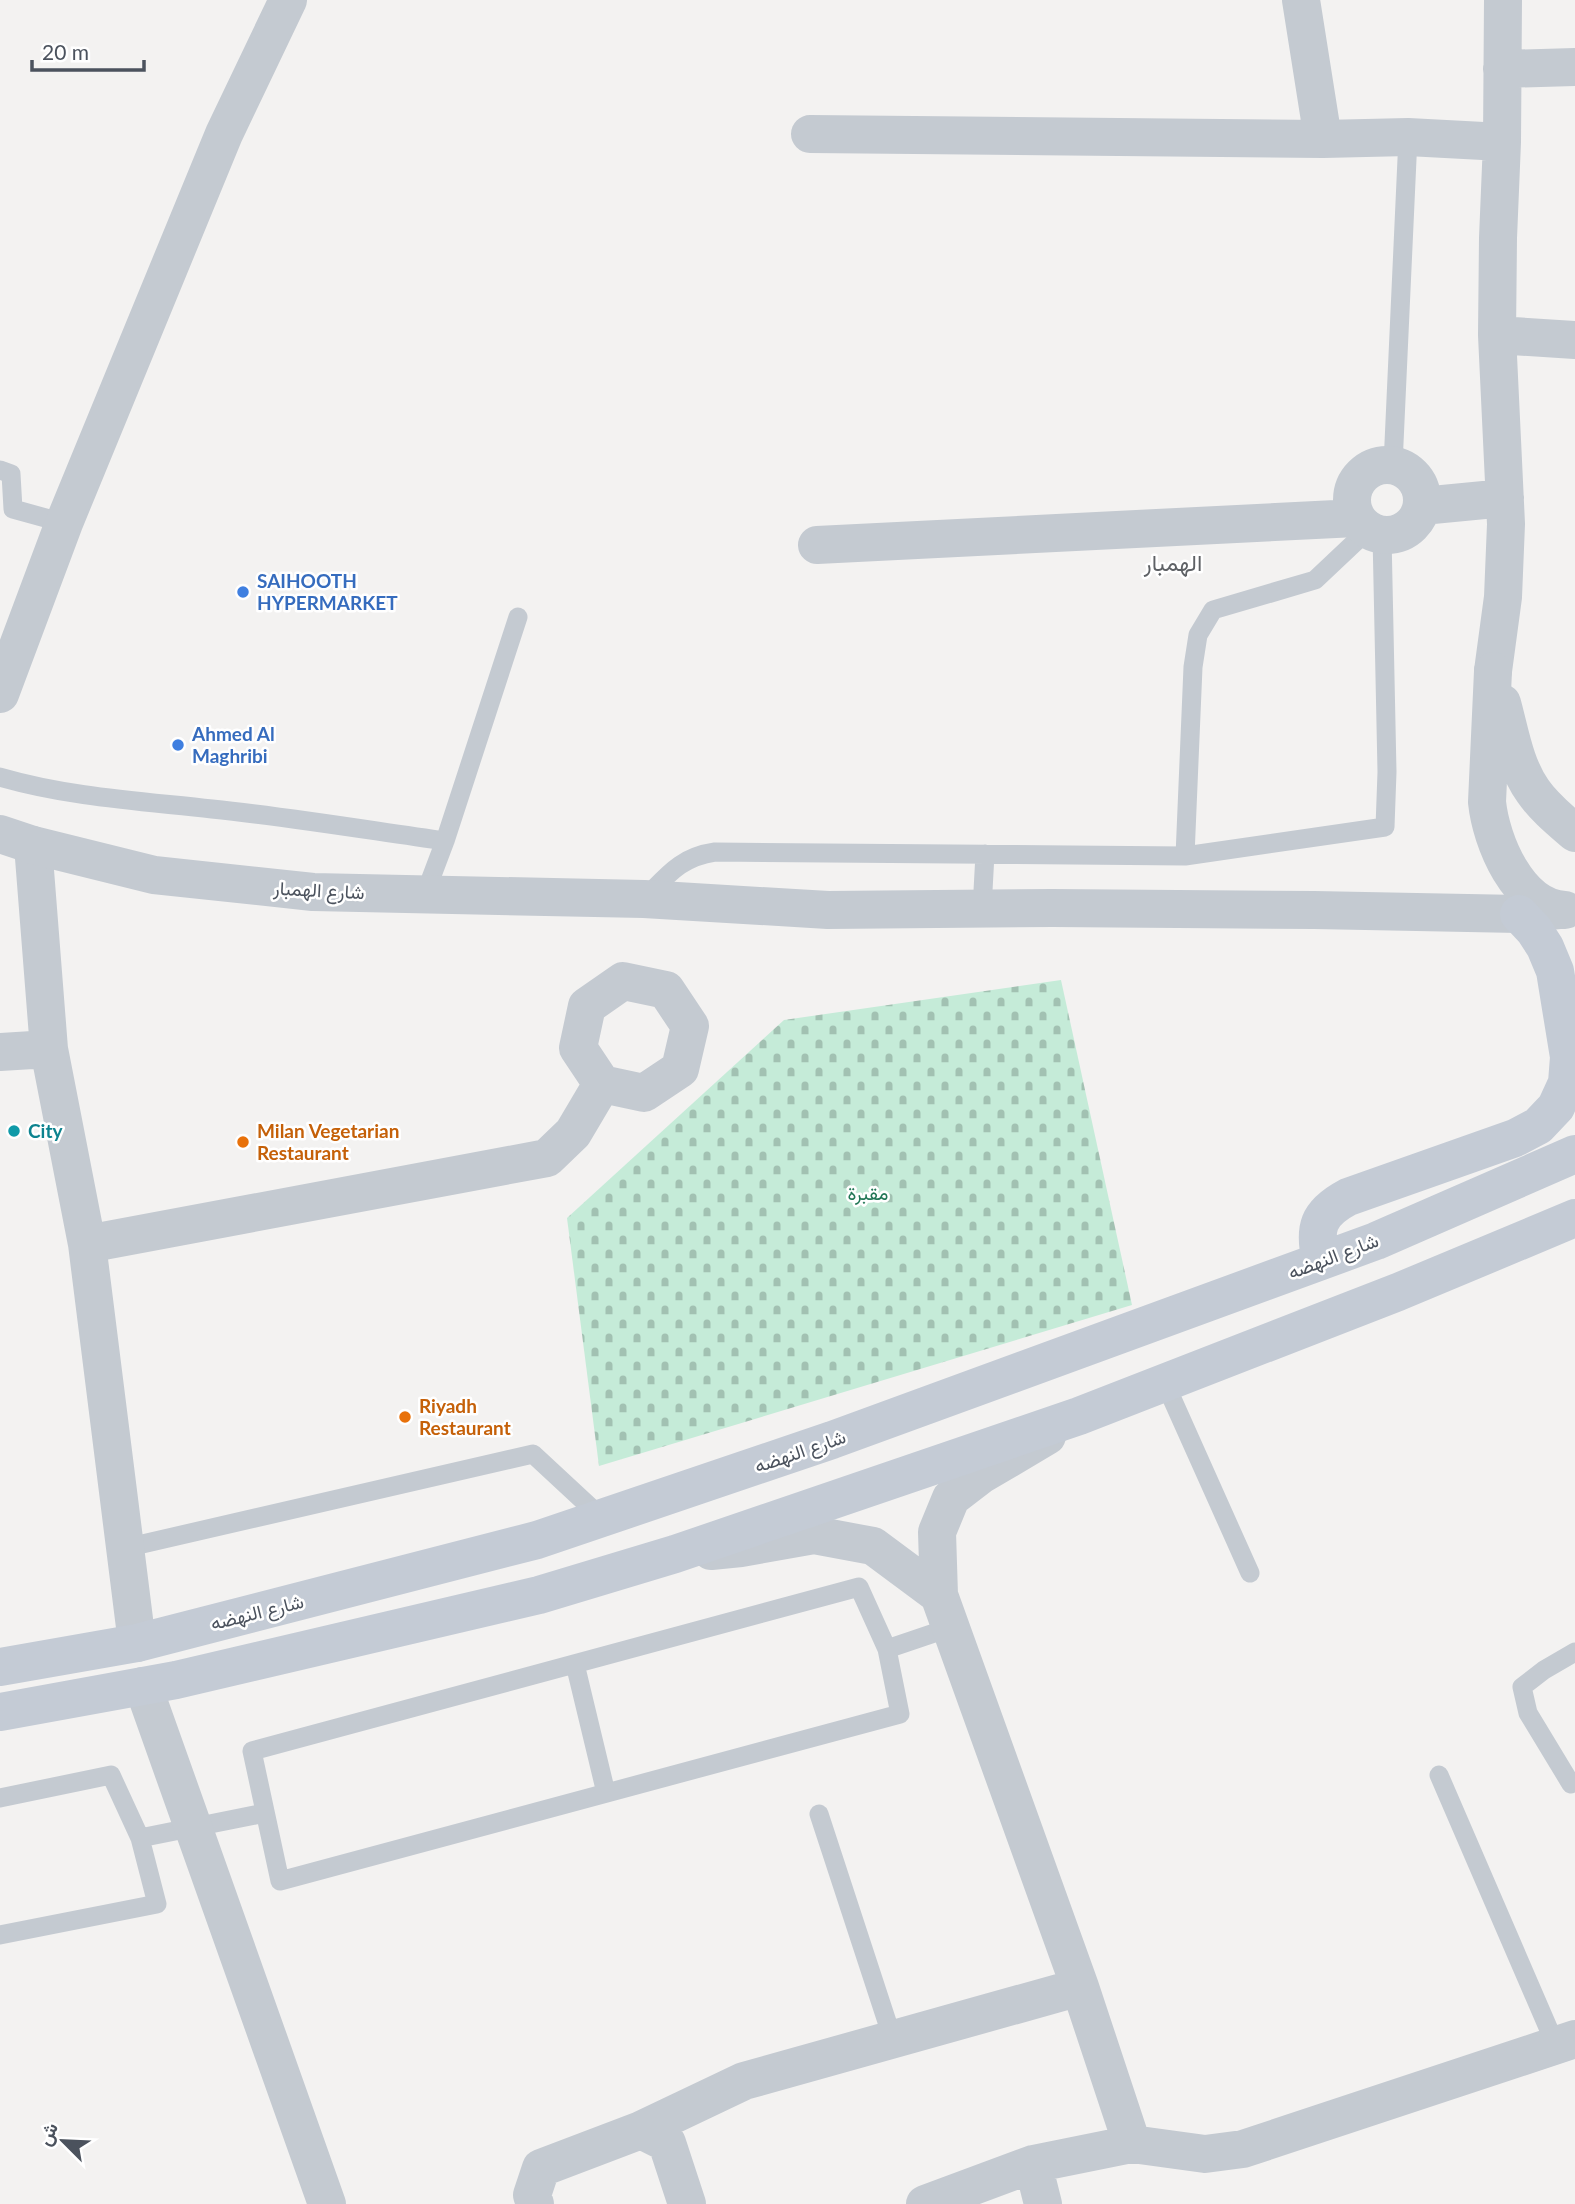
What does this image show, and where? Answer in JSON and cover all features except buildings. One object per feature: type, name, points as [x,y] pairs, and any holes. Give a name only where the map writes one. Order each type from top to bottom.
[{"type":"main road","points":[[1321,1261],[1316,1242],[1319,1223],[1331,1206],[1348,1197],[1515,1138],[1538,1126],[1556,1107],[1567,1083],[1569,1057],[1555,971],[1545,947],[1519,914]]},
{"type":"main road","name":"شارع النهضه","points":[[0,1667],[137,1643],[537,1541],[845,1435],[1376,1241],[1575,1154]]},
{"type":"main road","points":[[0,1712],[143,1686],[539,1595],[675,1554],[1079,1416],[1398,1292],[1575,1218]]},
{"type":"street","points":[[0,694],[64,523],[224,134],[288,0]]},
{"type":"street","points":[[1301,0],[1323,139]]},
{"type":"street","points":[[1503,0],[1497,335],[1506,524],[1503,597],[1493,671],[1487,802],[1489,822],[1502,857],[1523,888],[1539,901],[1567,911]]},
{"type":"street","points":[[1502,69],[1575,67]]},
{"type":"street","points":[[810,134],[1323,139],[1408,137],[1502,142]]},
{"type":"street","points":[[1497,335],[1575,340]]},
{"type":"street","points":[[817,545],[1368,528],[1397,535],[1409,529],[1422,506],[1422,492],[1416,479],[1405,469],[1393,465],[1378,466],[1360,477],[1353,488],[1352,506],[1368,528]]},
{"type":"street","points":[[1422,506],[1505,498]]},
{"type":"street","points":[[1493,671],[1520,766],[1532,790],[1555,816],[1575,833]]},
{"type":"street","points":[[17,840],[49,1049],[87,1244],[137,1643]]},
{"type":"street","name":"شارع الهمبار","points":[[17,840],[154,876],[313,892],[644,899],[828,910],[1314,910],[1519,914],[1567,911]]},
{"type":"street","points":[[0,1052],[49,1049]]},
{"type":"street","points":[[87,1244],[547,1158],[573,1133],[602,1084]]},
{"type":"street","points":[[1079,1416],[981,1475],[951,1498],[937,1532],[946,1611],[1080,1987],[1132,2144]]},
{"type":"street","points":[[675,1554],[741,1548],[814,1535],[873,1546],[946,1611]]},
{"type":"street","points":[[143,1686],[327,2204]]},
{"type":"street","points":[[535,2204],[532,2195],[541,2168],[641,2130],[744,2081],[1080,1987]]},
{"type":"street","points":[[925,2204],[1033,2164],[1132,2144],[1205,2154],[1243,2149],[1565,2043]]},
{"type":"street","points":[[641,2130],[667,2143],[687,2204]]},
{"type":"street","points":[[1033,2164],[1043,2204]]},
{"type":"lane","points":[[1393,465],[1408,137]]},
{"type":"lane","points":[[0,470],[11,474],[13,509],[64,523]]},
{"type":"lane","points":[[644,899],[683,861],[698,854],[715,852],[1185,856],[1385,827],[1387,772],[1368,528]]},
{"type":"lane","points":[[1185,856],[1193,667],[1198,635],[1213,610],[1315,580],[1368,528]]},
{"type":"lane","points":[[425,894],[518,617]]},
{"type":"lane","points":[[0,777],[31,786],[105,798],[214,809],[445,841]]},
{"type":"lane","points":[[982,909],[985,855]]},
{"type":"lane","points":[[1165,1383],[1250,1573]]},
{"type":"lane","points":[[125,1548],[533,1454],[602,1518]]},
{"type":"lane","points":[[859,1587],[887,1649],[901,1714],[280,1881],[252,1751],[859,1587]]},
{"type":"lane","points":[[887,1649],[946,1611]]},
{"type":"lane","points":[[1571,1784],[1528,1713],[1522,1687],[1575,1652]]},
{"type":"lane","points":[[575,1664],[606,1793]]},
{"type":"lane","points":[[0,1798],[111,1775],[140,1838],[157,1904],[0,1935]]},
{"type":"lane","points":[[1439,1775],[1565,2043]]},
{"type":"lane","points":[[140,1838],[265,1813]]},
{"type":"lane","points":[[819,1814],[893,2040]]},
{"type":"green space","name":"مقبرة","points":[[1061,980],[1132,1305],[599,1466],[567,1218],[784,1020]]},
{"type":"place","name":"SAIHOOTH HYPERMARKET","points":[[243,592]]},
{"type":"place","name":"Ahmed Al Maghribi","points":[[178,745]]},
{"type":"place","name":"City","points":[[14,1131]]},
{"type":"place","name":"Milan Vegetarian Restaurant","points":[[243,1142]]},
{"type":"place","name":"Riyadh Restaurant","points":[[405,1417]]},
{"type":"district","name":"الهمبار","points":[[1173,563]]}]
